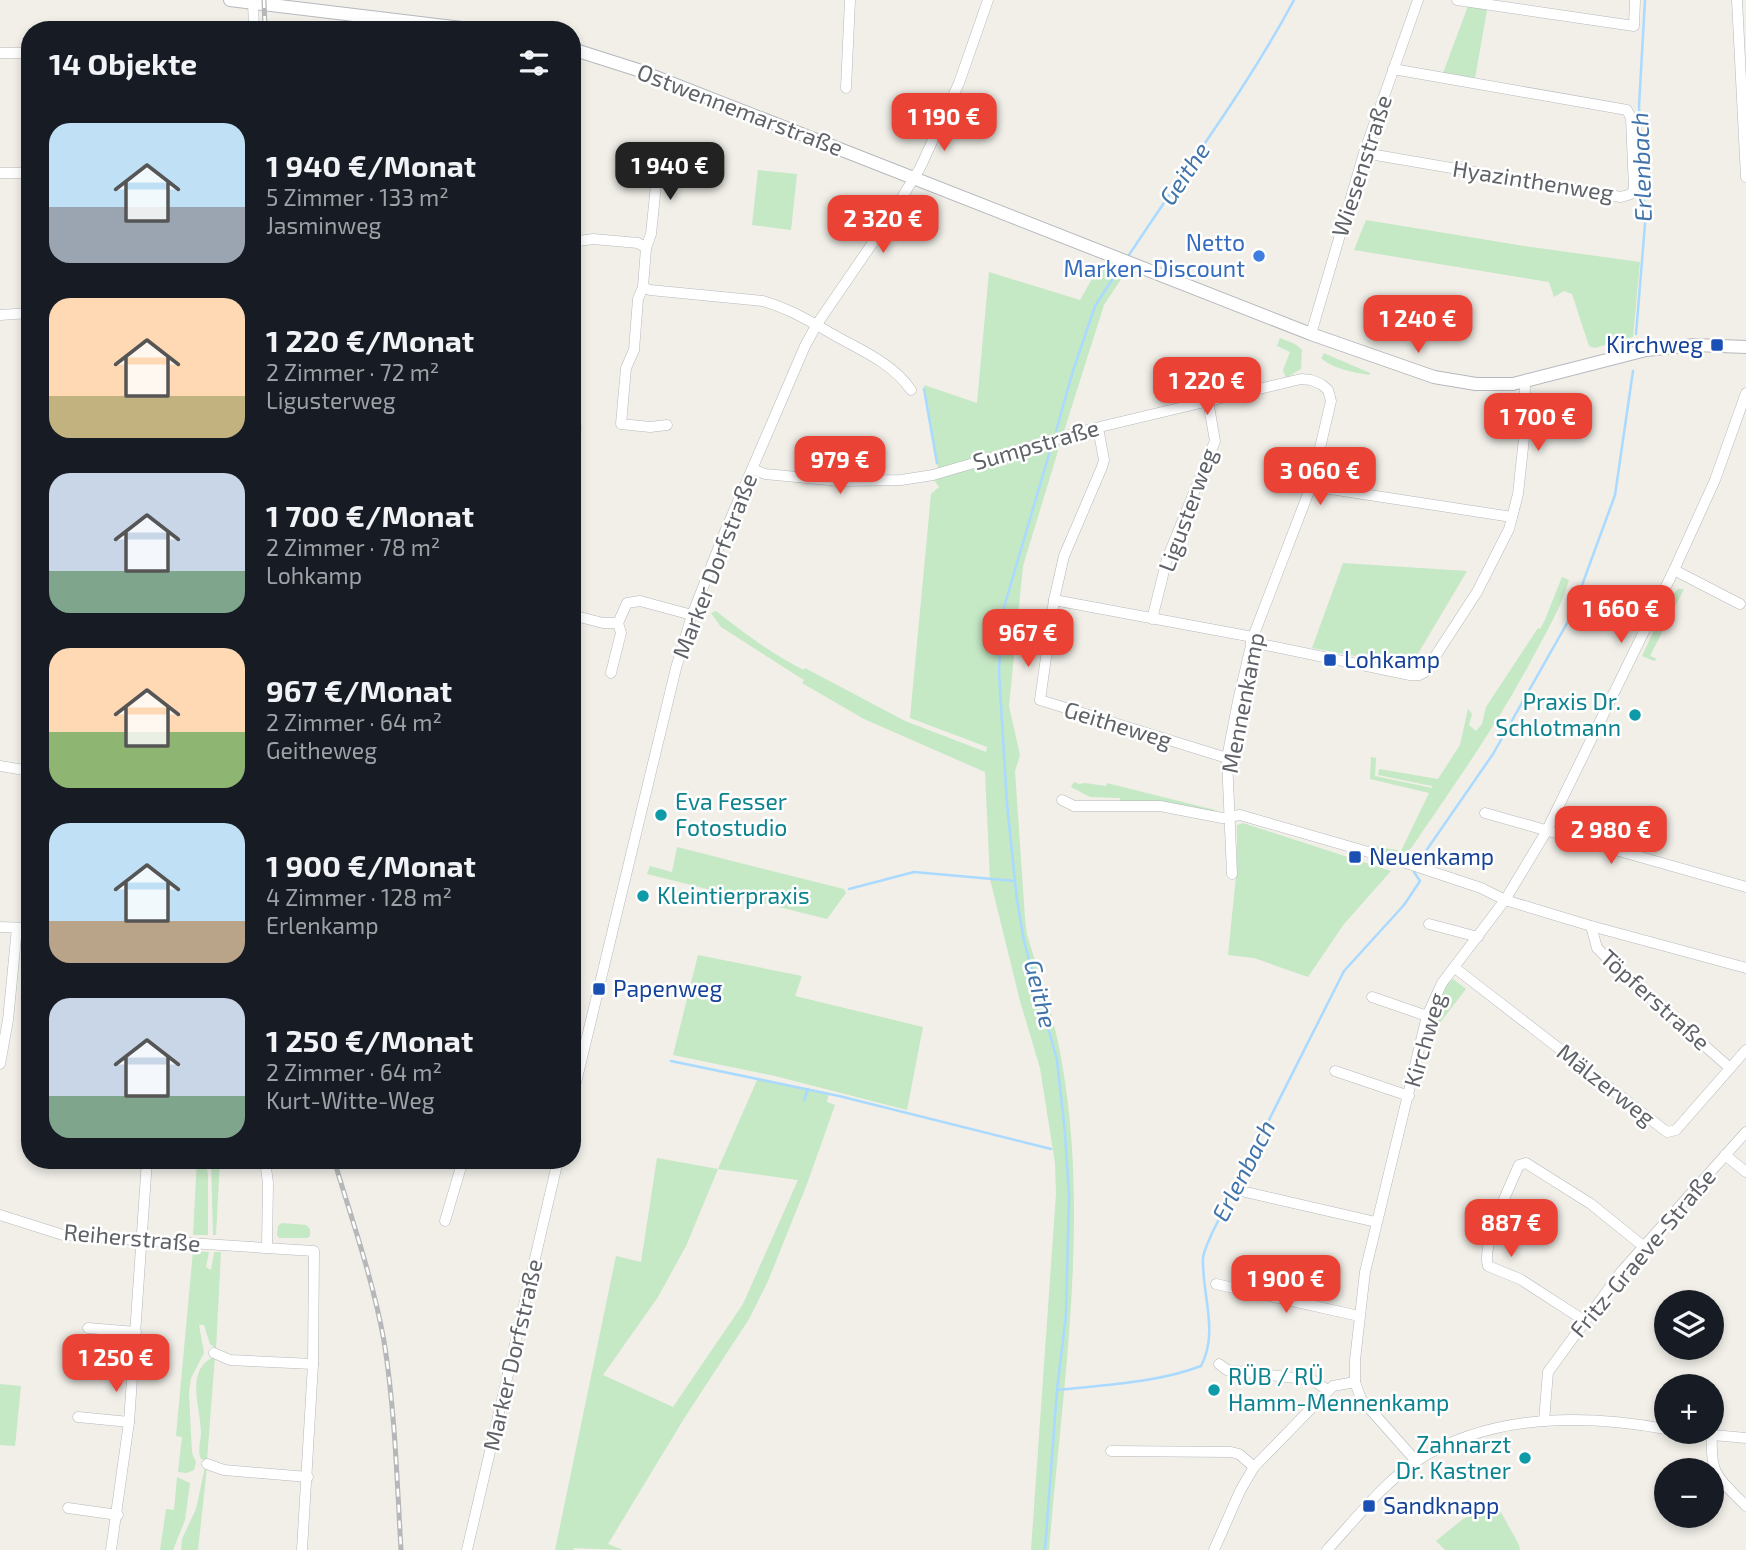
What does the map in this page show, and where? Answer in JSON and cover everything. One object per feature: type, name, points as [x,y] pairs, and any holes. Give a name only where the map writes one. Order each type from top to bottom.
[{"type":"street","points":[[230,0],[406,21]]},
{"type":"street","points":[[846,89],[850,0]]},
{"type":"street","name":"Marker Dorfstraße","points":[[581,1061],[676,668],[692,615],[796,366],[817,324],[911,183],[959,83],[988,0]]},
{"type":"street","name":"Wiesenstraße","points":[[1311,334],[1364,153],[1418,0]]},
{"type":"street","points":[[1457,0],[1634,26],[1635,0]]},
{"type":"street","points":[[1737,0],[1746,177]]},
{"type":"street","points":[[254,2],[254,21]]},
{"type":"street","name":"Ostwennemarstraße","points":[[581,52],[638,70],[911,183],[1311,334],[1442,379],[1476,384],[1525,382],[1622,354],[1646,350],[1695,345],[1746,347]]},
{"type":"street","points":[[0,53],[21,53]]},
{"type":"street","name":"Hyazinthenweg","points":[[1364,153],[1621,197],[1631,194],[1634,189],[1631,118],[1627,110],[1394,69]]},
{"type":"street","points":[[649,169],[657,175],[651,234],[646,247],[643,287],[638,299],[634,350],[626,368],[621,424],[650,427],[667,425]]},
{"type":"street","points":[[0,173],[21,173]]},
{"type":"street","points":[[581,241],[593,239],[638,243],[646,247]]},
{"type":"street","points":[[643,287],[650,290],[763,301],[779,306],[870,354],[902,377],[911,390]]},
{"type":"street","points":[[0,315],[21,314]]},
{"type":"street","name":"Sumpstraße","points":[[752,469],[765,474],[811,479],[901,480],[938,473],[1098,428],[1208,401],[1301,379],[1317,381]]},
{"type":"street","name":"Mennenkamp","points":[[1232,874],[1227,758],[1252,640],[1311,486],[1331,401],[1328,390],[1317,381]]},
{"type":"street","points":[[1054,600],[1252,640],[1348,663],[1419,675],[1432,664],[1477,592],[1502,545],[1518,494],[1524,438],[1525,382]]},
{"type":"street","name":"Kirchweg","points":[[1355,1382],[1355,1353],[1365,1272],[1427,1016],[1442,983],[1505,900],[1546,832],[1674,570],[1715,480],[1746,393]]},
{"type":"street","name":"Ligusterweg","points":[[1152,619],[1167,559],[1215,441],[1208,401]]},
{"type":"street","name":"Geitheweg","points":[[1098,428],[1104,460],[1064,556],[1054,600],[1040,700],[1227,758]]},
{"type":"street","points":[[1311,486],[1512,517]]},
{"type":"street","points":[[1674,570],[1740,604]]},
{"type":"street","points":[[611,673],[621,632],[618,623],[627,603],[640,601],[692,615]]},
{"type":"street","points":[[581,617],[603,623],[618,623]]},
{"type":"street","points":[[0,766],[21,770]]},
{"type":"street","points":[[1062,800],[1074,806],[1160,806],[1222,818],[1240,815],[1403,862],[1481,888],[1505,900],[1746,968]]},
{"type":"street","points":[[1485,813],[1746,887]]},
{"type":"street","points":[[1429,924],[1478,937]]},
{"type":"street","name":"Töpferstraße","points":[[1591,926],[1597,948],[1730,1068]]},
{"type":"street","points":[[0,927],[21,928]]},
{"type":"street","points":[[0,1064],[9,1020],[17,928]]},
{"type":"street","name":"Mälzerweg","points":[[1455,968],[1667,1132],[1676,1130],[1746,1050]]},
{"type":"street","points":[[1372,997],[1427,1016]]},
{"type":"street","points":[[1335,1071],[1409,1096]]},
{"type":"street","name":"Fritz-Graeve-Straße","points":[[1544,1421],[1548,1373],[1643,1246],[1746,1132]]},
{"type":"street","points":[[1725,1155],[1746,1172]]},
{"type":"street","points":[[1585,1321],[1520,1279],[1488,1266],[1486,1254],[1490,1240],[1520,1165],[1527,1163],[1569,1188],[1643,1246]]},
{"type":"street","points":[[111,1550],[130,1422],[147,1169]]},
{"type":"street","points":[[266,1169],[267,1247]]},
{"type":"street","points":[[445,1221],[460,1169]]},
{"type":"street","name":"Marker Dorfstraße","points":[[467,1550],[556,1169]]},
{"type":"street","points":[[1237,1190],[1376,1222]]},
{"type":"street","name":"Reiherstraße","points":[[0,1215],[62,1235],[314,1251],[313,1364]]},
{"type":"street","points":[[1216,1284],[1359,1316]]},
{"type":"street","points":[[88,1328],[136,1332]]},
{"type":"street","points":[[214,1353],[230,1360],[313,1364],[302,1550]]},
{"type":"street","points":[[1219,1364],[1227,1370],[1312,1380],[1328,1390]]},
{"type":"street","points":[[1214,1550],[1240,1490],[1254,1467],[1332,1386],[1355,1382],[1361,1399],[1416,1461]]},
{"type":"street","points":[[78,1416],[130,1422]]},
{"type":"street","points":[[1327,1550],[1392,1482],[1416,1461],[1437,1450],[1486,1432],[1544,1421],[1614,1421],[1654,1427]]},
{"type":"street","points":[[1724,1437],[1746,1438]]},
{"type":"street","points":[[1712,1444],[1712,1465],[1716,1475],[1746,1506]]},
{"type":"street","points":[[1111,1451],[1231,1452],[1238,1454],[1254,1467]]},
{"type":"street","points":[[207,1464],[224,1470],[308,1477]]},
{"type":"street","points":[[68,1507],[118,1515]]},
{"type":"green space","points":[[1468,6],[1487,10],[1475,78],[1443,73]]},
{"type":"green space","points":[[758,170],[797,174],[791,230],[752,225]]},
{"type":"green space","points":[[1366,220],[1640,262],[1633,337],[1595,348],[1589,346],[1572,294],[1564,291],[1554,297],[1549,282],[1354,250]]},
{"type":"green space","points":[[1100,265],[1125,273],[1104,305],[1064,431],[938,469],[924,385],[977,403],[989,272],[1080,300]]},
{"type":"green space","points":[[1280,338],[1302,350],[1301,369],[1286,378],[1283,370],[1290,352],[1277,346]]},
{"type":"green space","points":[[1324,353],[1370,373],[1356,373],[1331,365],[1321,358]]},
{"type":"green space","points":[[1061,441],[1023,566],[1009,706],[1020,755],[1015,771],[1027,935],[1059,1047],[1070,1123],[1074,1184],[1071,1306],[1049,1550],[1031,1550],[1056,1194],[1055,1163],[1040,1068],[1020,1001],[990,879],[985,772],[864,719],[802,683],[804,680],[721,627],[711,613],[716,611],[792,664],[804,670],[805,668],[905,721],[986,752],[987,747],[910,718],[931,494],[939,487],[934,480]]},
{"type":"green space","points":[[1343,563],[1467,571],[1416,657],[1411,664],[1404,665],[1312,648]]},
{"type":"green space","points":[[1562,577],[1569,580],[1562,600],[1519,682],[1475,754],[1412,847],[1401,858],[1372,852],[1375,846],[1401,851],[1429,793],[1370,779],[1371,757],[1376,758],[1375,776],[1432,788],[1378,775],[1379,769],[1438,779],[1460,745],[1468,709],[1472,714],[1469,725],[1476,731],[1482,724],[1486,707],[1544,622]]},
{"type":"green space","points":[[1678,589],[1684,589],[1650,656],[1657,659],[1654,661],[1642,656],[1664,609],[1667,610],[1670,597]]},
{"type":"green space","points":[[1074,782],[1106,786],[1107,783],[1215,810],[1215,814],[1120,803],[1120,798],[1090,797],[1071,787]]},
{"type":"green space","points":[[1243,823],[1391,871],[1344,924],[1308,977],[1254,958],[1228,955],[1237,867],[1237,825]]},
{"type":"green space","points":[[677,847],[844,889],[846,893],[827,919],[647,874],[650,866],[672,872]]},
{"type":"green space","points":[[698,955],[802,976],[795,996],[923,1027],[907,1110],[775,1076],[673,1055]]},
{"type":"green space","points":[[1453,979],[1466,989],[1425,1042],[1433,1014],[1431,1012],[1447,984]]},
{"type":"green space","points":[[758,1078],[829,1093],[827,1102],[835,1105],[768,1281],[749,1319],[685,1417],[608,1544],[623,1550],[555,1550],[616,1256],[641,1262],[657,1158],[718,1169]],"holes":[[[718,1169],[798,1180],[743,1304],[673,1407],[603,1375],[658,1297],[686,1246]]]},
{"type":"green space","points":[[197,1169],[207,1169],[208,1235],[193,1235]]},
{"type":"green space","points":[[211,1169],[220,1169],[216,1235],[213,1235]]},
{"type":"green space","points":[[282,1223],[306,1225],[310,1229],[310,1236],[279,1238],[278,1226]]},
{"type":"green space","points":[[193,1251],[209,1252],[206,1267],[211,1270],[214,1252],[221,1252],[216,1349],[210,1344],[204,1325],[199,1325],[204,1353],[191,1378],[189,1393],[192,1453],[196,1462],[194,1470],[187,1473],[178,1472],[182,1437],[176,1436]]},
{"type":"green space","points":[[215,1356],[207,1460],[201,1459],[199,1452],[201,1432],[196,1390],[200,1370],[205,1362]]},
{"type":"green space","points":[[0,1384],[21,1386],[15,1446],[0,1445]]},
{"type":"green space","points":[[205,1467],[198,1550],[181,1550],[182,1539],[196,1509]]},
{"type":"green space","points":[[177,1477],[190,1483],[185,1520],[173,1550],[160,1550],[166,1509],[174,1510]]},
{"type":"green space","points":[[1497,1505],[1520,1550],[1445,1550],[1436,1541],[1463,1519]]},
{"type":"waterway","name":"Geithe","points":[[1127,258],[1235,99],[1294,0]]},
{"type":"waterway","name":"Erlenbach","points":[[1636,334],[1645,224],[1639,106],[1645,0]]},
{"type":"waterway","name":"Geithe","points":[[1056,431],[1095,306],[1123,263]]},
{"type":"waterway","name":"Erlenbach","points":[[1419,861],[1493,754],[1570,618],[1615,495],[1633,371]]},
{"type":"waterway","points":[[924,389],[937,463]]},
{"type":"waterway","name":"Geithe","points":[[1045,1550],[1057,1390],[1066,1315],[1069,1195],[1057,1060],[1024,941],[1017,900],[1007,804],[999,672],[1002,614],[1052,444]]},
{"type":"waterway","points":[[849,889],[914,872],[1015,881]]},
{"type":"waterway","name":"Erlenbach","points":[[1057,1390],[1148,1380],[1201,1366],[1209,1340],[1203,1273],[1206,1246],[1344,971],[1404,905],[1420,881],[1414,872]]},
{"type":"waterway","points":[[671,1061],[839,1096],[1051,1149]]},
{"type":"waterway","points":[[804,1100],[808,1089]]},
{"type":"railway","points":[[264,0],[265,21]]},
{"type":"railway","points":[[337,1169],[368,1273],[384,1341],[393,1419],[401,1550]]},
{"type":"place","name":"Netto Marken-Discount","points":[[1259,256]]},
{"type":"place","name":"Kirchweg","points":[[1717,345]]},
{"type":"place","name":"Lohkamp","points":[[1330,660]]},
{"type":"place","name":"Praxis Dr. Schlotmann","points":[[1635,715]]},
{"type":"place","name":"Eva Fesser Fotostudio","points":[[661,815]]},
{"type":"place","name":"Neuenkamp","points":[[1355,857]]},
{"type":"place","name":"Kleintierpraxis","points":[[643,896]]},
{"type":"place","name":"Papenweg","points":[[599,989]]},
{"type":"place","name":"RÜB / RÜ Hamm-Mennenkamp","points":[[1214,1390]]},
{"type":"place","name":"Zahnarzt Dr. Kastner","points":[[1525,1458]]},
{"type":"place","name":"Sandknapp","points":[[1369,1506]]}]
